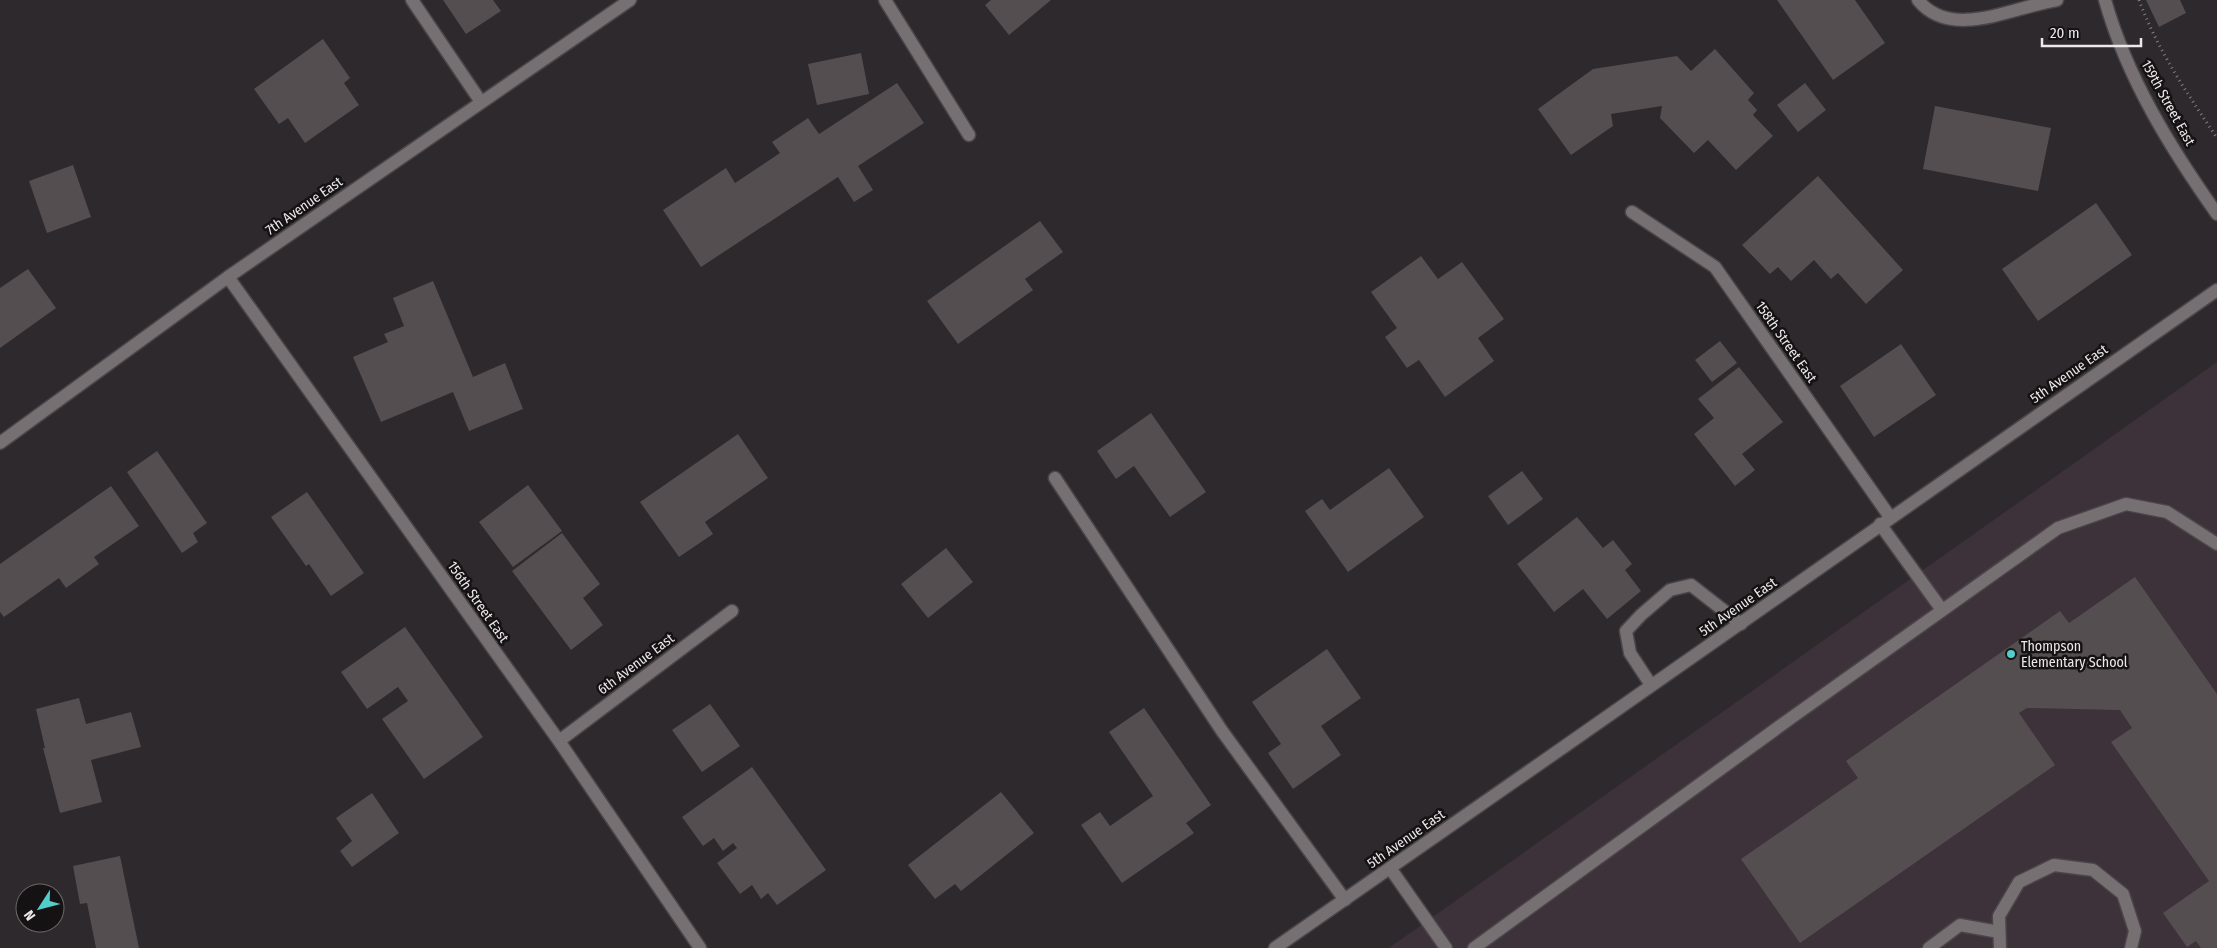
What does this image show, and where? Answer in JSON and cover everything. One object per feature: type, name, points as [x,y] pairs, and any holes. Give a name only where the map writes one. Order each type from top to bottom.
[{"type":"street","points":[[412,0],[481,102]]},
{"type":"street","name":"7th Avenue East","points":[[0,443],[228,276],[630,0]]},
{"type":"street","points":[[885,0],[969,136]]},
{"type":"street","points":[[1918,0],[1923,7],[1937,16],[1970,21],[2037,3],[2057,0]]},
{"type":"street","name":"159th Street East","points":[[2105,0],[2132,73],[2154,115],[2197,186],[2217,214]]},
{"type":"street","name":"158th Street East","points":[[1632,212],[1715,267],[1885,520],[1942,610]]},
{"type":"street","name":"156th Street East","points":[[228,276],[559,741],[700,948]]},
{"type":"street","name":"5th Avenue East","points":[[1275,948],[1651,685],[1742,624],[1885,520],[2217,290]]},
{"type":"street","points":[[1055,478],[1222,731],[1345,900]]},
{"type":"street","points":[[1474,948],[2058,528],[2126,504],[2167,512],[2217,544]]},
{"type":"street","points":[[1651,685],[1630,653],[1626,631],[1670,590],[1691,585],[1742,624]]},
{"type":"street","name":"6th Avenue East","points":[[559,741],[732,611]]},
{"type":"street","points":[[2000,948],[1999,916],[2018,882],[2054,865],[2093,870],[2123,894],[2135,931],[2131,948]]},
{"type":"street","points":[[1390,868],[1446,948]]},
{"type":"street","points":[[1929,948],[1960,926],[1999,932]]},
{"type":"path","points":[[2139,0],[2161,52],[2178,82],[2217,138]]},
{"type":"shaded area","name":"Thompson Elementary School","points":[[2217,362],[2217,948],[1389,948],[1393,945]]},
{"type":"building","points":[[443,0],[493,0],[501,11],[466,34]]},
{"type":"building","points":[[991,0],[1051,0],[1009,35],[985,5]]},
{"type":"building","points":[[1777,0],[1855,0],[1885,43],[1833,80]]},
{"type":"building","points":[[2146,0],[2180,0],[2186,13],[2159,27]]},
{"type":"building","points":[[323,39],[350,78],[344,83],[359,105],[305,143],[288,118],[279,124],[254,89]]},
{"type":"building","points":[[1715,49],[1754,93],[1748,100],[1757,110],[1753,115],[1773,136],[1736,170],[1708,140],[1694,153],[1660,118],[1662,106],[1611,114],[1613,126],[1571,155],[1538,109],[1593,69],[1677,56],[1691,71]]},
{"type":"building","points":[[861,53],[869,94],[817,105],[808,64]]},
{"type":"building","points":[[897,83],[924,123],[858,166],[873,190],[854,202],[838,177],[701,267],[663,210],[726,168],[735,183],[780,153],[772,142],[808,118],[819,134]]},
{"type":"building","points":[[1805,83],[1826,110],[1798,132],[1777,105]]},
{"type":"building","points":[[1935,106],[2051,128],[2038,191],[1923,169]]},
{"type":"building","points":[[73,165],[91,217],[47,233],[29,181]]},
{"type":"building","points":[[1818,176],[1903,270],[1866,304],[1838,273],[1831,279],[1814,260],[1791,281],[1778,267],[1770,274],[1742,245]]},
{"type":"building","points":[[2096,203],[2132,255],[2038,321],[2002,269]]},
{"type":"building","points":[[1040,221],[1063,252],[1025,279],[1033,290],[958,344],[927,301]]},
{"type":"building","points":[[1421,256],[1438,279],[1462,262],[1504,319],[1478,338],[1494,361],[1445,397],[1419,360],[1407,368],[1385,337],[1397,328],[1371,292]]},
{"type":"building","points":[[28,269],[56,308],[0,348],[0,288]]},
{"type":"building","points":[[433,281],[473,377],[505,363],[523,409],[469,431],[453,392],[381,422],[353,357],[388,342],[384,334],[404,326],[393,298]]},
{"type":"building","points":[[1720,341],[1737,363],[1712,382],[1695,360]]},
{"type":"building","points":[[1901,344],[1936,395],[1874,437],[1840,386]]},
{"type":"building","points":[[1739,367],[1783,422],[1742,454],[1755,470],[1735,486],[1694,434],[1714,418],[1698,399]]},
{"type":"building","points":[[1151,413],[1206,492],[1170,517],[1134,466],[1116,479],[1097,451]]},
{"type":"building","points":[[738,434],[768,478],[705,522],[713,534],[679,557],[640,502]]},
{"type":"building","points":[[157,451],[207,523],[193,533],[198,542],[182,553],[127,472]]},
{"type":"building","points":[[1389,468],[1424,517],[1348,572],[1305,511],[1322,499],[1330,510]]},
{"type":"building","points":[[1522,471],[1543,499],[1508,525],[1488,496]]},
{"type":"building","points":[[528,485],[562,531],[513,567],[479,522]]},
{"type":"building","points":[[111,486],[139,526],[94,557],[99,564],[66,588],[59,578],[4,617],[0,612],[0,564]]},
{"type":"building","points":[[307,492],[364,573],[331,596],[309,564],[306,566],[271,517]]},
{"type":"building","points":[[1577,517],[1603,548],[1613,540],[1632,564],[1625,570],[1641,591],[1607,619],[1583,589],[1554,612],[1517,564]]},
{"type":"building","points":[[562,533],[600,584],[583,598],[603,625],[571,650],[512,571]]},
{"type":"building","points":[[946,548],[973,582],[928,618],[901,584]]},
{"type":"building","points":[[2135,577],[2217,694],[2217,948],[2201,948],[2196,941],[2187,947],[2163,913],[2209,881],[2111,742],[2132,728],[2120,710],[2027,708],[2019,713],[2055,765],[1800,943],[1741,859],[1858,778],[1846,761],[2060,611],[2069,623]]},
{"type":"building","points":[[405,627],[483,737],[424,779],[382,719],[408,701],[398,687],[367,709],[341,672]]},
{"type":"building","points":[[1327,649],[1361,698],[1321,726],[1341,755],[1293,789],[1268,753],[1281,744],[1252,702]]},
{"type":"building","points":[[79,698],[86,724],[131,712],[141,747],[91,760],[102,802],[60,813],[43,748],[45,748],[36,709]]},
{"type":"building","points":[[710,704],[740,746],[702,772],[672,730]]},
{"type":"building","points":[[1144,708],[1211,805],[1186,823],[1194,833],[1122,883],[1081,825],[1100,812],[1110,826],[1153,796],[1109,732]]},
{"type":"building","points":[[752,767],[826,870],[777,905],[768,893],[761,899],[752,885],[740,894],[717,863],[737,848],[733,843],[723,851],[714,838],[703,846],[682,817]]},
{"type":"building","points":[[1001,792],[1034,833],[961,891],[955,884],[935,899],[908,865]]},
{"type":"building","points":[[372,793],[399,833],[352,867],[340,851],[352,841],[336,818]]},
{"type":"building","points":[[120,856],[139,948],[96,948],[87,903],[80,904],[73,866]]},
{"type":"place","name":"Thompson Elementary School","points":[[2011,654]]}]
